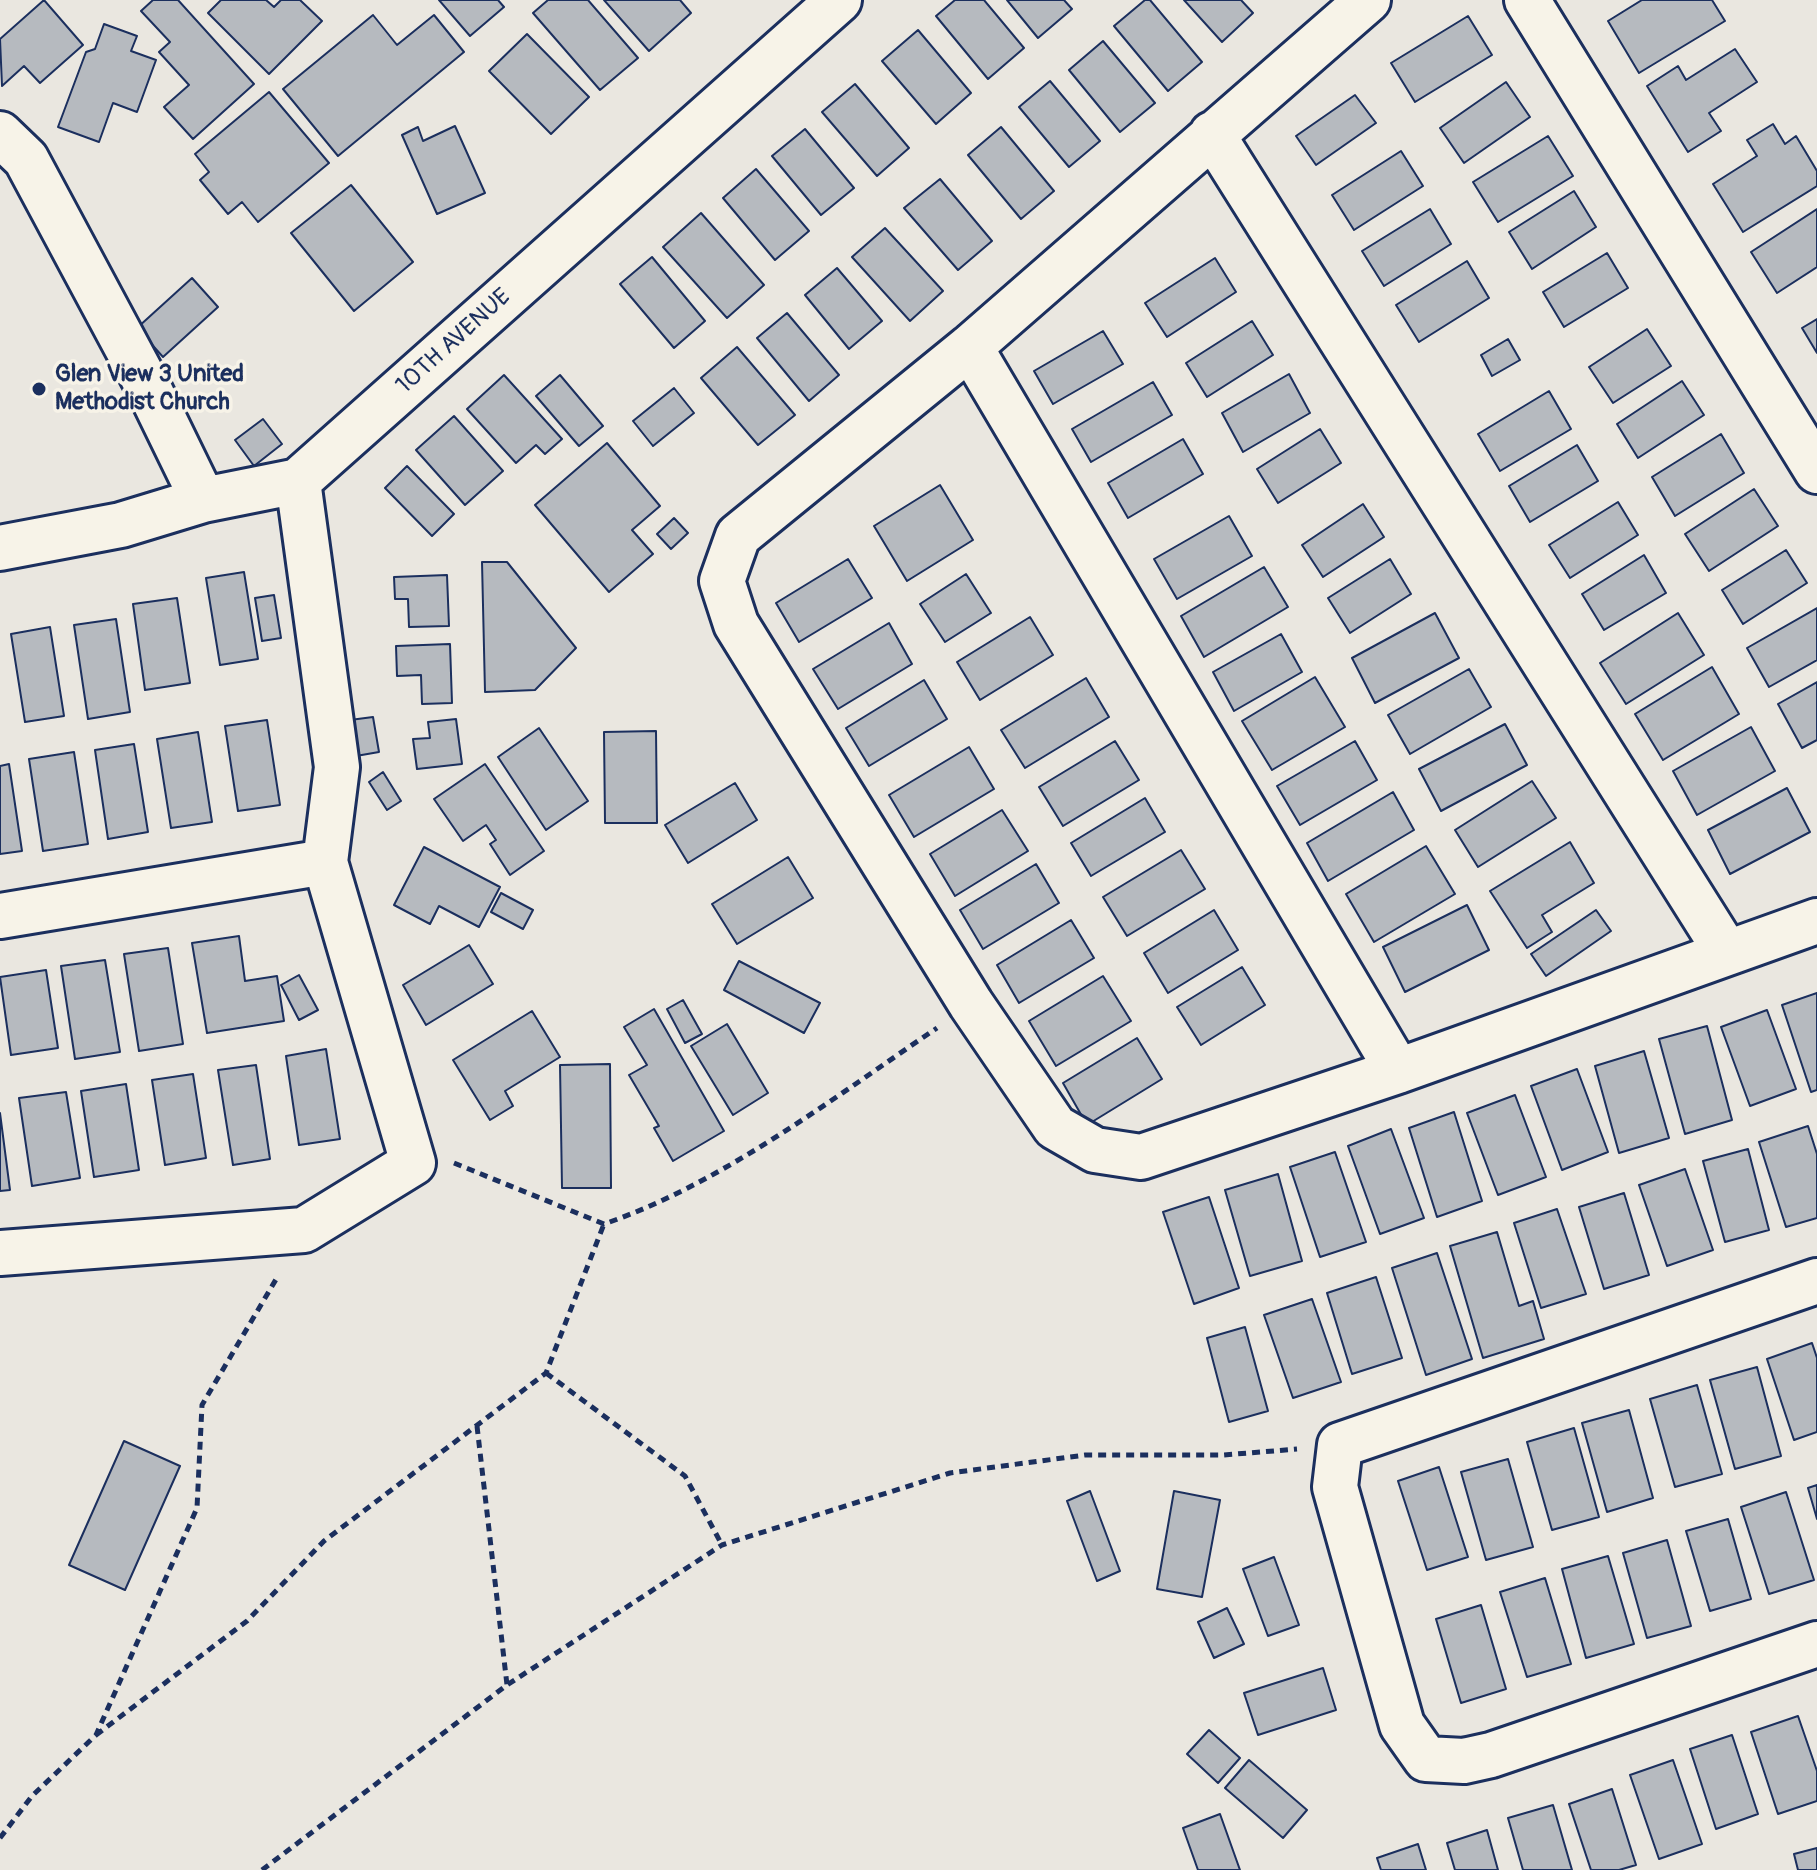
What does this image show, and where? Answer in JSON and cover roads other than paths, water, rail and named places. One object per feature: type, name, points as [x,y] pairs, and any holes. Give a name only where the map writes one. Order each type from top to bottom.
[{"type":"street","name":"10TH AVENUE","points":[[298,481],[839,0]]},
{"type":"street","points":[[1368,0],[970,347],[738,536],[722,581],[736,624],[971,1004],[1055,1127],[1095,1150],[1141,1157],[1398,1071],[1817,921]]},
{"type":"street","points":[[1527,0],[1817,471]]},
{"type":"street","points":[[0,134],[26,159],[146,383],[203,500]]},
{"type":"street","points":[[1212,134],[1727,953]]},
{"type":"street","points":[[970,347],[1398,1071]]},
{"type":"street","points":[[0,548],[121,525],[203,500],[298,481],[337,767],[325,862],[413,1163],[304,1230],[0,1253]]},
{"type":"street","points":[[0,916],[325,862]]},
{"type":"street","points":[[1817,1281],[1340,1445],[1335,1487],[1402,1725],[1426,1759],[1464,1761],[1491,1755],[1817,1644]]},
{"type":"place","name":"Glen View 3 United Methodist Church","points":[[39,389]]}]
